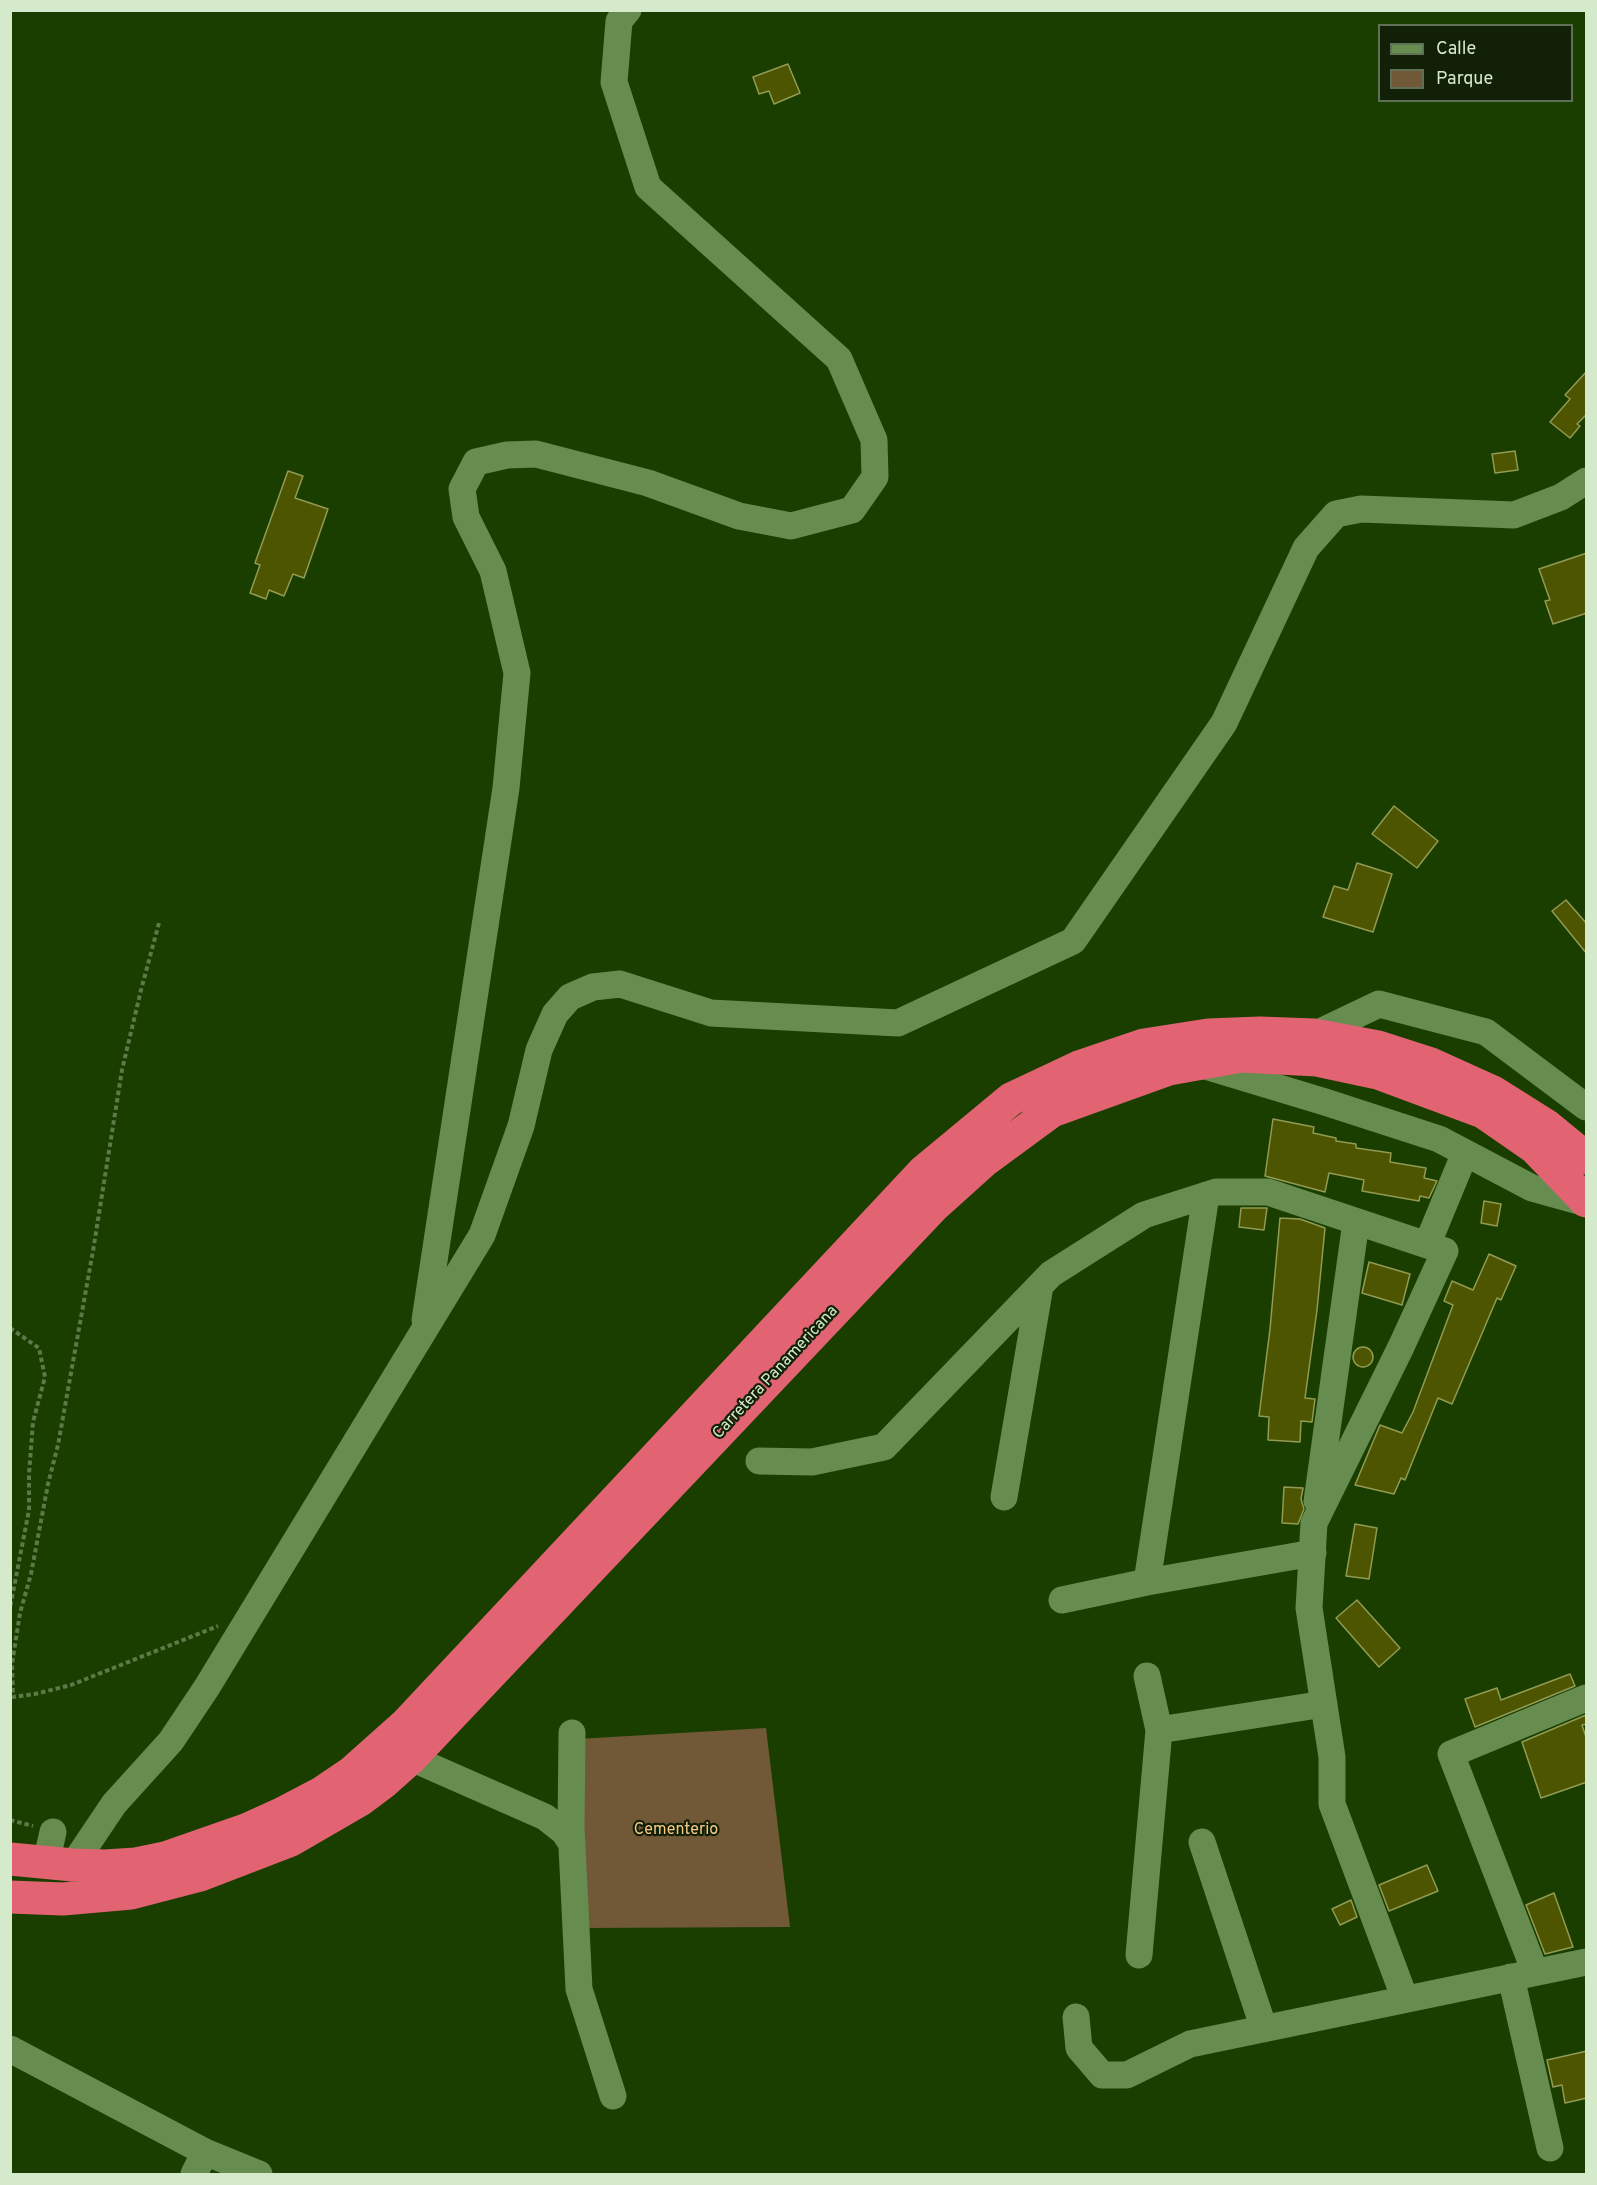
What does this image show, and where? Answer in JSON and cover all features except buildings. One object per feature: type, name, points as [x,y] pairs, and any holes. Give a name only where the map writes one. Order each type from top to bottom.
[{"type":"highway","name":"Carretera Panamericana","points":[[10,1859],[58,1853],[105,1866],[136,1864],[165,1858],[239,1832],[302,1804],[351,1773],[406,1724],[923,1172],[1011,1099],[1078,1067],[1144,1045],[1208,1035],[1260,1033],[1314,1035],[1378,1047],[1431,1064],[1493,1092],[1547,1126],[1587,1158]]},
{"type":"highway","name":"Carretera Panamericana","points":[[10,1897],[63,1899],[131,1893],[200,1875],[291,1840],[336,1815],[384,1782],[411,1758],[934,1206],[984,1161],[1052,1111],[1169,1069],[1241,1056],[1317,1060],[1378,1073],[1483,1112],[1535,1148],[1587,1202]]},
{"type":"street","points":[[423,1334],[506,788],[517,673],[493,571],[466,517],[462,489],[476,462],[507,455],[536,454],[648,483],[739,516],[791,526],[852,510],[875,477],[874,440],[839,359],[648,187],[614,82],[619,21],[628,10]]},
{"type":"street","points":[[58,1853],[114,1804],[171,1741],[253,1613],[423,1334],[482,1235],[521,1126],[539,1050],[555,1014],[570,997],[593,987],[620,984],[711,1013],[898,1023],[1073,941],[1224,723],[1306,548],[1336,514],[1361,508],[1514,515],[1561,497],[1587,481]]},
{"type":"street","points":[[1314,1035],[1379,1004],[1486,1032],[1587,1107]]},
{"type":"street","points":[[1198,1064],[1388,1122],[1439,1140],[1532,1188],[1587,1202]]},
{"type":"street","points":[[1427,1245],[1465,1152]]},
{"type":"street","points":[[759,1461],[812,1462],[884,1448],[1051,1274],[1144,1215],[1216,1192],[1268,1192],[1445,1251],[1401,1347],[1314,1523]]},
{"type":"street","points":[[1147,1582],[1206,1195]]},
{"type":"street","points":[[1356,1222],[1314,1523],[1310,1608],[1332,1757],[1332,1804],[1405,1999]]},
{"type":"street","points":[[1004,1497],[1040,1286]]},
{"type":"street","points":[[1062,1600],[1147,1582],[1313,1553]]},
{"type":"street","points":[[1139,1955],[1159,1730],[1147,1676]]},
{"type":"street","points":[[1550,2148],[1523,1975],[1451,1754],[1587,1698]]},
{"type":"street","points":[[1159,1730],[1324,1704]]},
{"type":"street","points":[[572,1733],[572,1844],[579,1989],[613,2096]]},
{"type":"street","points":[[411,1758],[545,1817],[564,1832],[572,1844]]},
{"type":"street","points":[[1202,1842],[1264,2029]]},
{"type":"street","points":[[10,1897],[105,1866]]},
{"type":"street","points":[[1076,2018],[1079,2048],[1102,2075],[1127,2075],[1190,2044],[1587,1962]]},
{"type":"street","points":[[10,2049],[200,2163],[259,2175]]},
{"type":"path","points":[[159,923],[122,1070],[93,1251],[58,1445],[31,1574],[20,1613],[12,1664],[13,1697],[72,1685],[253,1613]]},
{"type":"path","points":[[10,1328],[39,1348],[45,1377],[33,1422],[28,1474],[29,1510],[10,1608]]},
{"type":"green space","name":"Cementerio","points":[[766,1728],[790,1927],[581,1928],[577,1739]]}]
